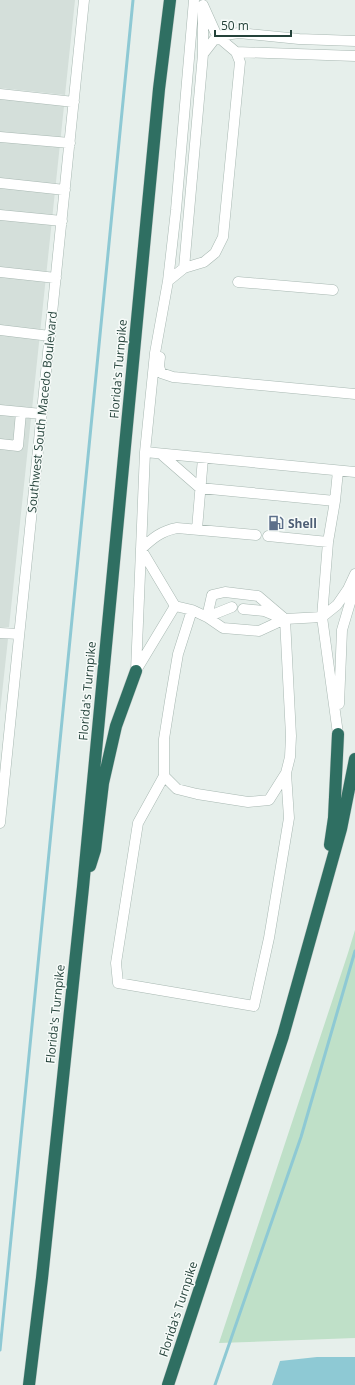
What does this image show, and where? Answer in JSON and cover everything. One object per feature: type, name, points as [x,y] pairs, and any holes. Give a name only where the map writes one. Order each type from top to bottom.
[{"type":"highway","name":"Florida's Turnpike","points":[[29,1385],[44,1262],[83,887],[158,96],[170,0]]},
{"type":"highway","points":[[83,887],[95,850],[103,783],[116,726],[136,671]]},
{"type":"highway","points":[[324,894],[334,818],[338,734]]},
{"type":"highway","name":"Florida's Turnpike","points":[[168,1385],[283,1036],[341,829],[355,759]]},
{"type":"street","name":"Southwest South Macedo Boulevard","points":[[0,823],[4,753],[19,634],[84,0]]},
{"type":"street","points":[[168,280],[184,268],[204,262],[216,254],[223,237],[240,62],[236,52],[217,36],[199,2]]},
{"type":"street","points":[[184,268],[203,54],[199,2]]},
{"type":"street","points":[[136,671],[145,452],[155,353],[168,280],[199,2]]},
{"type":"street","points":[[203,54],[217,36],[239,33],[299,39],[355,41]]},
{"type":"street","points":[[236,52],[355,56]]},
{"type":"street","points":[[0,94],[74,102]]},
{"type":"street","points":[[0,137],[70,142]]},
{"type":"street","points":[[0,183],[65,190]]},
{"type":"street","points":[[0,215],[62,221]]},
{"type":"street","points":[[0,272],[56,278]]},
{"type":"street","points":[[238,282],[332,290]]},
{"type":"street","points":[[0,330],[50,336]]},
{"type":"street","points":[[160,330],[161,350],[159,366],[161,373],[173,377],[355,394]]},
{"type":"street","points":[[0,410],[42,414]]},
{"type":"street","points":[[0,444],[18,446],[21,412]]},
{"type":"street","points":[[145,452],[355,472]]},
{"type":"street","points":[[161,454],[200,488],[335,500]]},
{"type":"street","points":[[197,529],[203,458]]},
{"type":"street","points":[[338,471],[328,542],[322,617],[338,734]]},
{"type":"street","points":[[141,549],[165,530],[177,528],[256,535]]},
{"type":"street","points":[[268,536],[328,542]]},
{"type":"street","points":[[141,549],[175,606],[192,610],[207,617],[223,628],[258,631],[285,619],[322,617],[337,605],[348,589],[355,574]]},
{"type":"street","points":[[338,734],[342,630],[355,586]]},
{"type":"street","points":[[192,610],[178,654],[170,701],[164,739],[164,776],[138,824],[116,963],[118,983],[254,1006],[269,938],[289,818],[286,773],[290,757],[291,736],[285,619],[258,596],[225,592],[212,595],[207,617]]},
{"type":"street","points":[[136,671],[175,606]]},
{"type":"street","points":[[207,617],[232,607]]},
{"type":"street","points":[[243,609],[264,611],[285,619]]},
{"type":"street","points":[[0,633],[19,634]]},
{"type":"street","points":[[164,776],[177,789],[197,794],[248,802],[269,800],[286,773]]},
{"type":"shaded area","points":[[0,0],[75,0],[65,95],[0,88]]},
{"type":"shaded area","points":[[0,99],[64,106],[9,627],[0,627]]},
{"type":"shaded area","points":[[0,638],[8,639],[0,712]]},
{"type":"green space","points":[[355,930],[355,1338],[219,1343],[348,953]]},
{"type":"water","points":[[317,1357],[355,1357],[355,1385],[272,1385],[280,1361]]},
{"type":"waterway","points":[[0,1350],[133,0]]},
{"type":"waterway","points":[[215,1385],[301,1137],[355,951]]},
{"type":"place","name":"Shell","points":[[276,523]]}]
